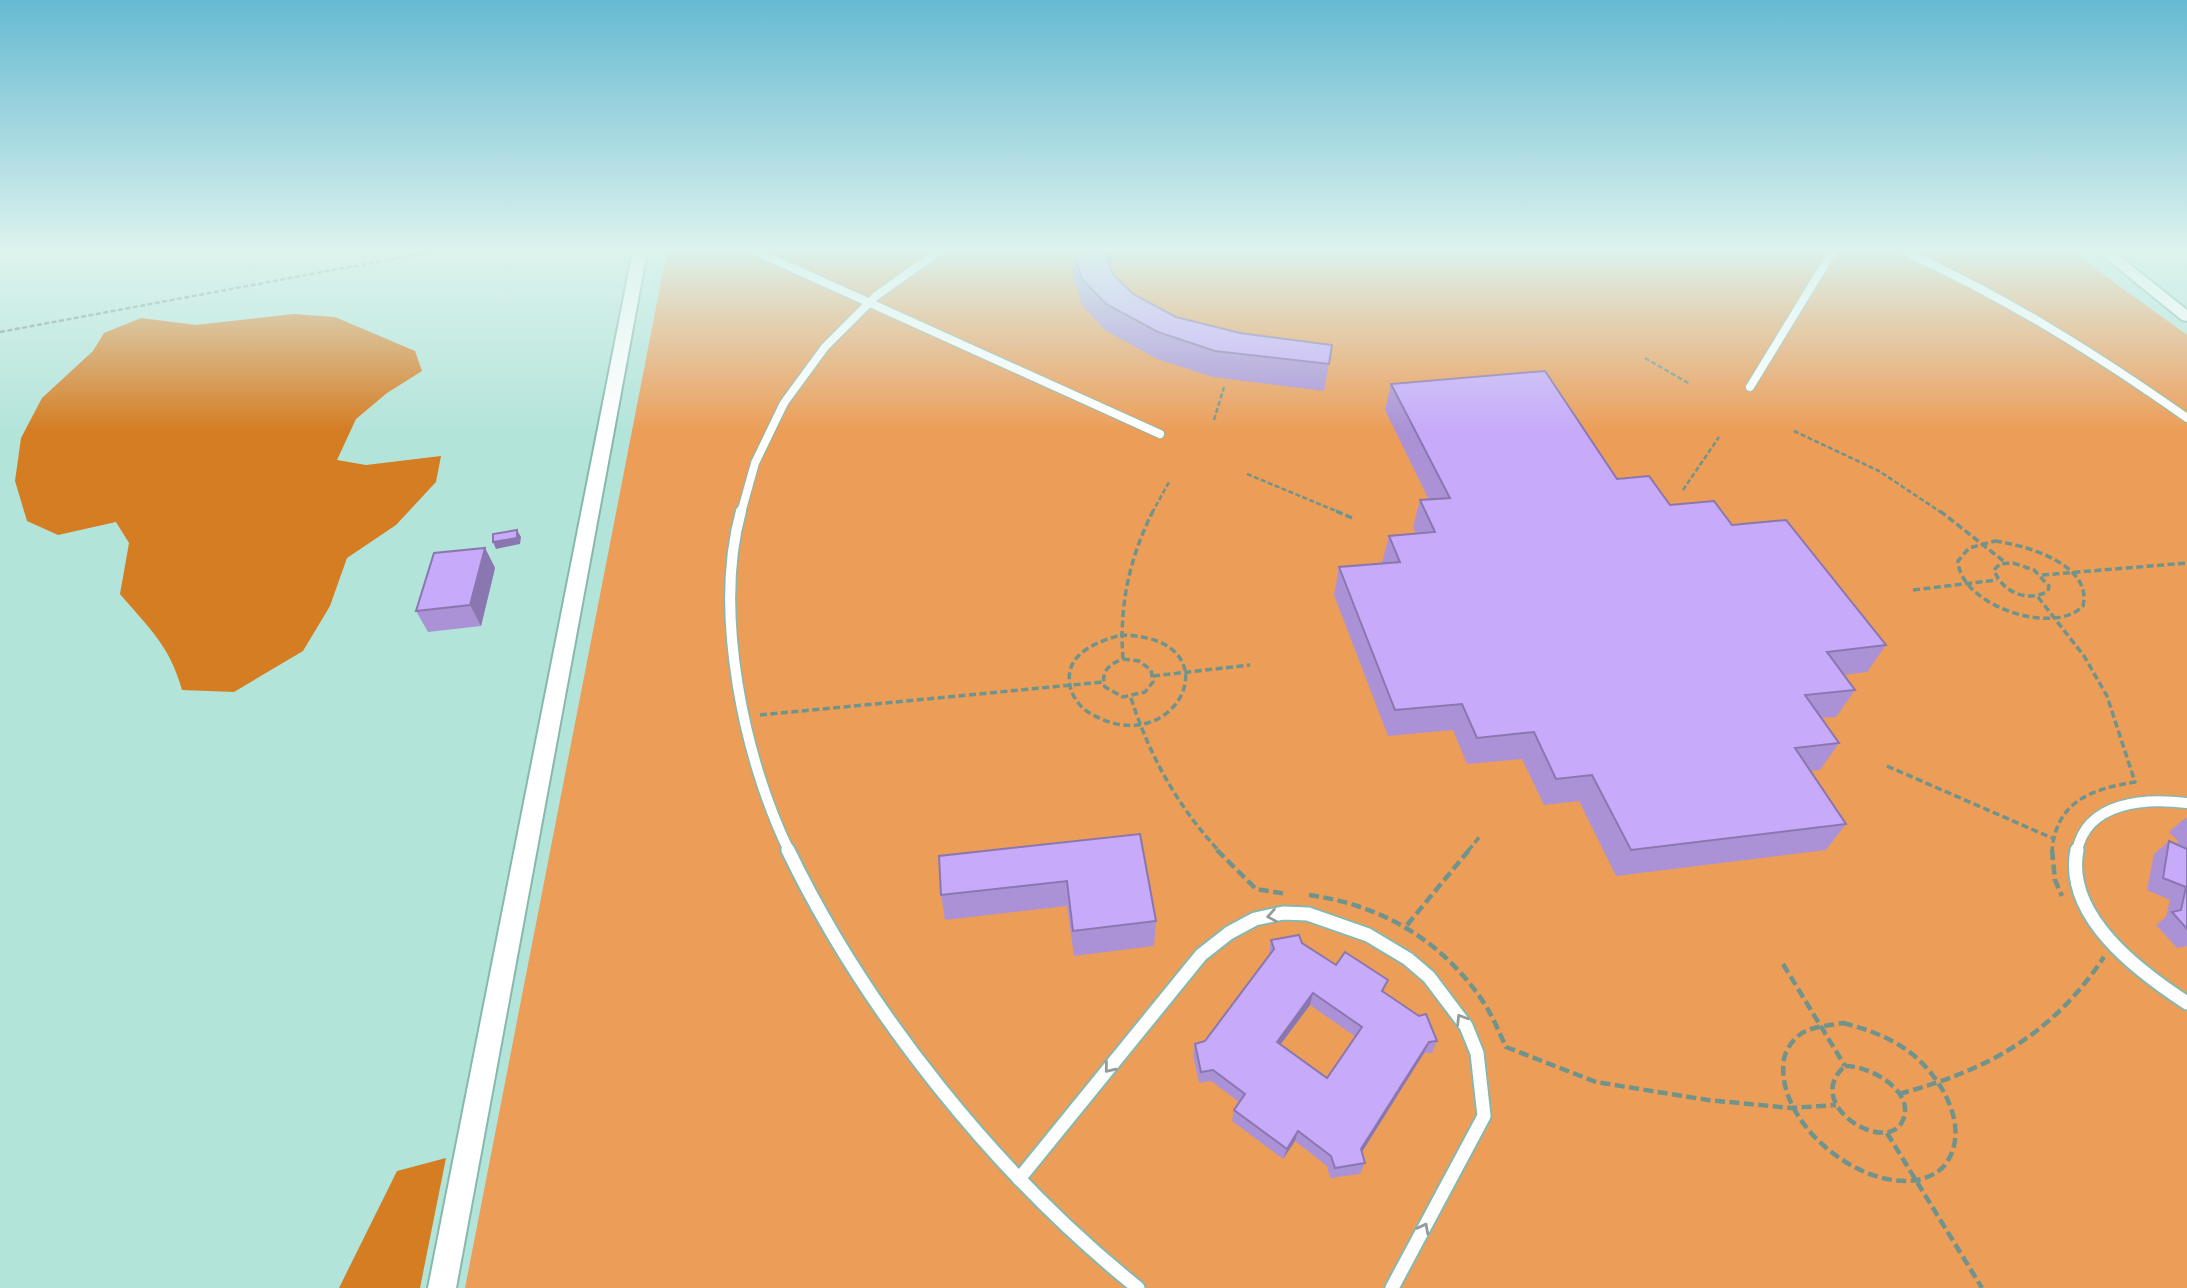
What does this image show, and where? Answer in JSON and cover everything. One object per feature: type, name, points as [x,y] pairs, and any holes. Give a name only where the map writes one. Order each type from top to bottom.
[{"type":"street","points":[[442,1288],[629,311]]},
{"type":"lane","points":[[861,311],[840,329],[805,369],[775,415],[747,480],[732,546],[729,607],[733,668],[765,797],[800,874],[857,974],[921,1063],[1019,1179],[1093,1253],[1138,1288]]},
{"type":"lane","points":[[888,311],[1160,434]]},
{"type":"lane","points":[[1750,387],[1796,311]]},
{"type":"lane","points":[[2024,311],[2106,360],[2187,418]]},
{"type":"lane","points":[[2187,803],[2148,799],[2120,804],[2099,815],[2084,831],[2076,848],[2077,875],[2082,895],[2092,916],[2132,962],[2187,1003]]},
{"type":"lane","points":[[1019,1179],[1201,955],[1229,933],[1267,916],[1308,914],[1390,947],[1429,977],[1466,1026],[1478,1053],[1483,1116],[1392,1288]]},
{"type":"path","points":[[0,332],[112,311]]},
{"type":"path","points":[[1645,358],[1690,384]]},
{"type":"path","points":[[1214,421],[1224,387]]},
{"type":"path","points":[[1794,431],[1911,489],[1955,519],[2006,563]]},
{"type":"path","points":[[1683,490],[1719,437]]},
{"type":"path","points":[[1247,474],[1352,518]]},
{"type":"path","points":[[1123,659],[1120,635],[1125,581],[1135,547],[1170,482]]},
{"type":"path","points":[[1995,541],[2028,548],[2045,555],[2071,572],[2081,584],[2085,604],[2079,612],[2070,617],[2056,620],[2038,619],[1998,606],[1967,583],[1957,562],[1960,552],[1968,545],[1995,541]]},
{"type":"path","points":[[2042,575],[2187,563]]},
{"type":"path","points":[[2000,564],[2021,564],[2042,575],[2049,586],[2048,591],[2038,597],[2011,591],[1997,580],[1994,570],[2000,564]]},
{"type":"path","points":[[1913,590],[1997,580]]},
{"type":"path","points":[[1120,635],[1135,635],[1163,643],[1182,661],[1187,672],[1188,684],[1178,706],[1154,721],[1138,725],[1122,725],[1092,716],[1072,697],[1067,674],[1080,651],[1105,637],[1120,635]]},
{"type":"path","points":[[1123,659],[1146,665],[1153,676],[1153,682],[1146,692],[1131,698],[1110,692],[1102,682],[1105,670],[1123,659]]},
{"type":"path","points":[[1153,676],[1250,664]]},
{"type":"path","points":[[743,717],[1102,682]]},
{"type":"path","points":[[1131,698],[1138,725],[1162,774],[1189,814],[1222,855],[1257,890],[1294,894]]},
{"type":"path","points":[[1886,766],[2052,838]]},
{"type":"path","points":[[1407,925],[1481,835]]},
{"type":"path","points":[[1304,895],[1346,901],[1407,925],[1450,961],[1483,1002],[1506,1047],[1596,1082],[1708,1100],[1791,1108],[1836,1105]]},
{"type":"path","points":[[1783,964],[1845,1066]]},
{"type":"path","points":[[1843,1023],[1856,1026],[1895,1042],[1919,1060],[1938,1083],[1950,1104],[1956,1125],[1955,1145],[1948,1162],[1935,1174],[1916,1181],[1894,1181],[1870,1176],[1824,1149],[1805,1129],[1791,1108],[1783,1085],[1782,1063],[1788,1045],[1801,1031],[1819,1024],[1843,1023]]},
{"type":"path","points":[[1845,1066],[1856,1066],[1881,1075],[1899,1094],[1903,1105],[1902,1124],[1896,1130],[1886,1133],[1865,1129],[1844,1115],[1836,1105],[1830,1085],[1832,1076],[1845,1066]]},
{"type":"path","points":[[1886,1133],[1982,1288]]},
{"type":"shaded area","points":[[655,311],[2154,311],[2187,335],[2187,1288],[465,1288]]},
{"type":"shaded area","points":[[293,314],[335,317],[415,351],[422,371],[387,393],[356,419],[337,460],[366,465],[441,456],[436,482],[396,525],[347,558],[330,606],[303,651],[234,692],[182,690],[165,649],[120,594],[129,543],[116,522],[58,535],[27,521],[15,481],[21,438],[42,398],[93,351],[104,333],[141,318],[196,325]]},
{"type":"shaded area","points":[[446,1158],[420,1288],[339,1288],[397,1171]]},
{"type":"building","points":[[1119,311],[1165,311],[1176,317],[1240,333],[1332,345],[1329,364],[1215,351],[1158,332]]},
{"type":"building","points":[[1545,371],[1617,479],[1649,476],[1670,505],[1714,501],[1732,525],[1786,520],[1886,645],[1827,652],[1855,690],[1805,695],[1839,743],[1795,748],[1846,824],[1631,850],[1592,775],[1556,779],[1534,732],[1477,738],[1462,704],[1395,710],[1339,567],[1400,562],[1389,536],[1435,532],[1420,500],[1450,498],[1391,384]]},
{"type":"building","points":[[517,530],[517,538],[493,542],[493,534]]},
{"type":"building","points":[[485,548],[470,605],[416,611],[434,553]]},
{"type":"building","points":[[1140,834],[1156,921],[1073,931],[1067,881],[941,895],[939,856]]},
{"type":"building","points":[[2169,841],[2187,849],[2187,929],[2172,912],[2181,910],[2186,887],[2163,878]]},
{"type":"building","points":[[1299,935],[1302,943],[1336,965],[1345,952],[1388,980],[1382,991],[1419,1016],[1426,1014],[1437,1041],[1429,1042],[1361,1149],[1365,1163],[1335,1168],[1331,1156],[1298,1131],[1287,1149],[1234,1110],[1245,1094],[1213,1070],[1201,1072],[1195,1044],[1205,1041],[1274,949],[1271,940]],"holes":[[[1313,993],[1362,1027],[1327,1078],[1277,1042]]]}]
